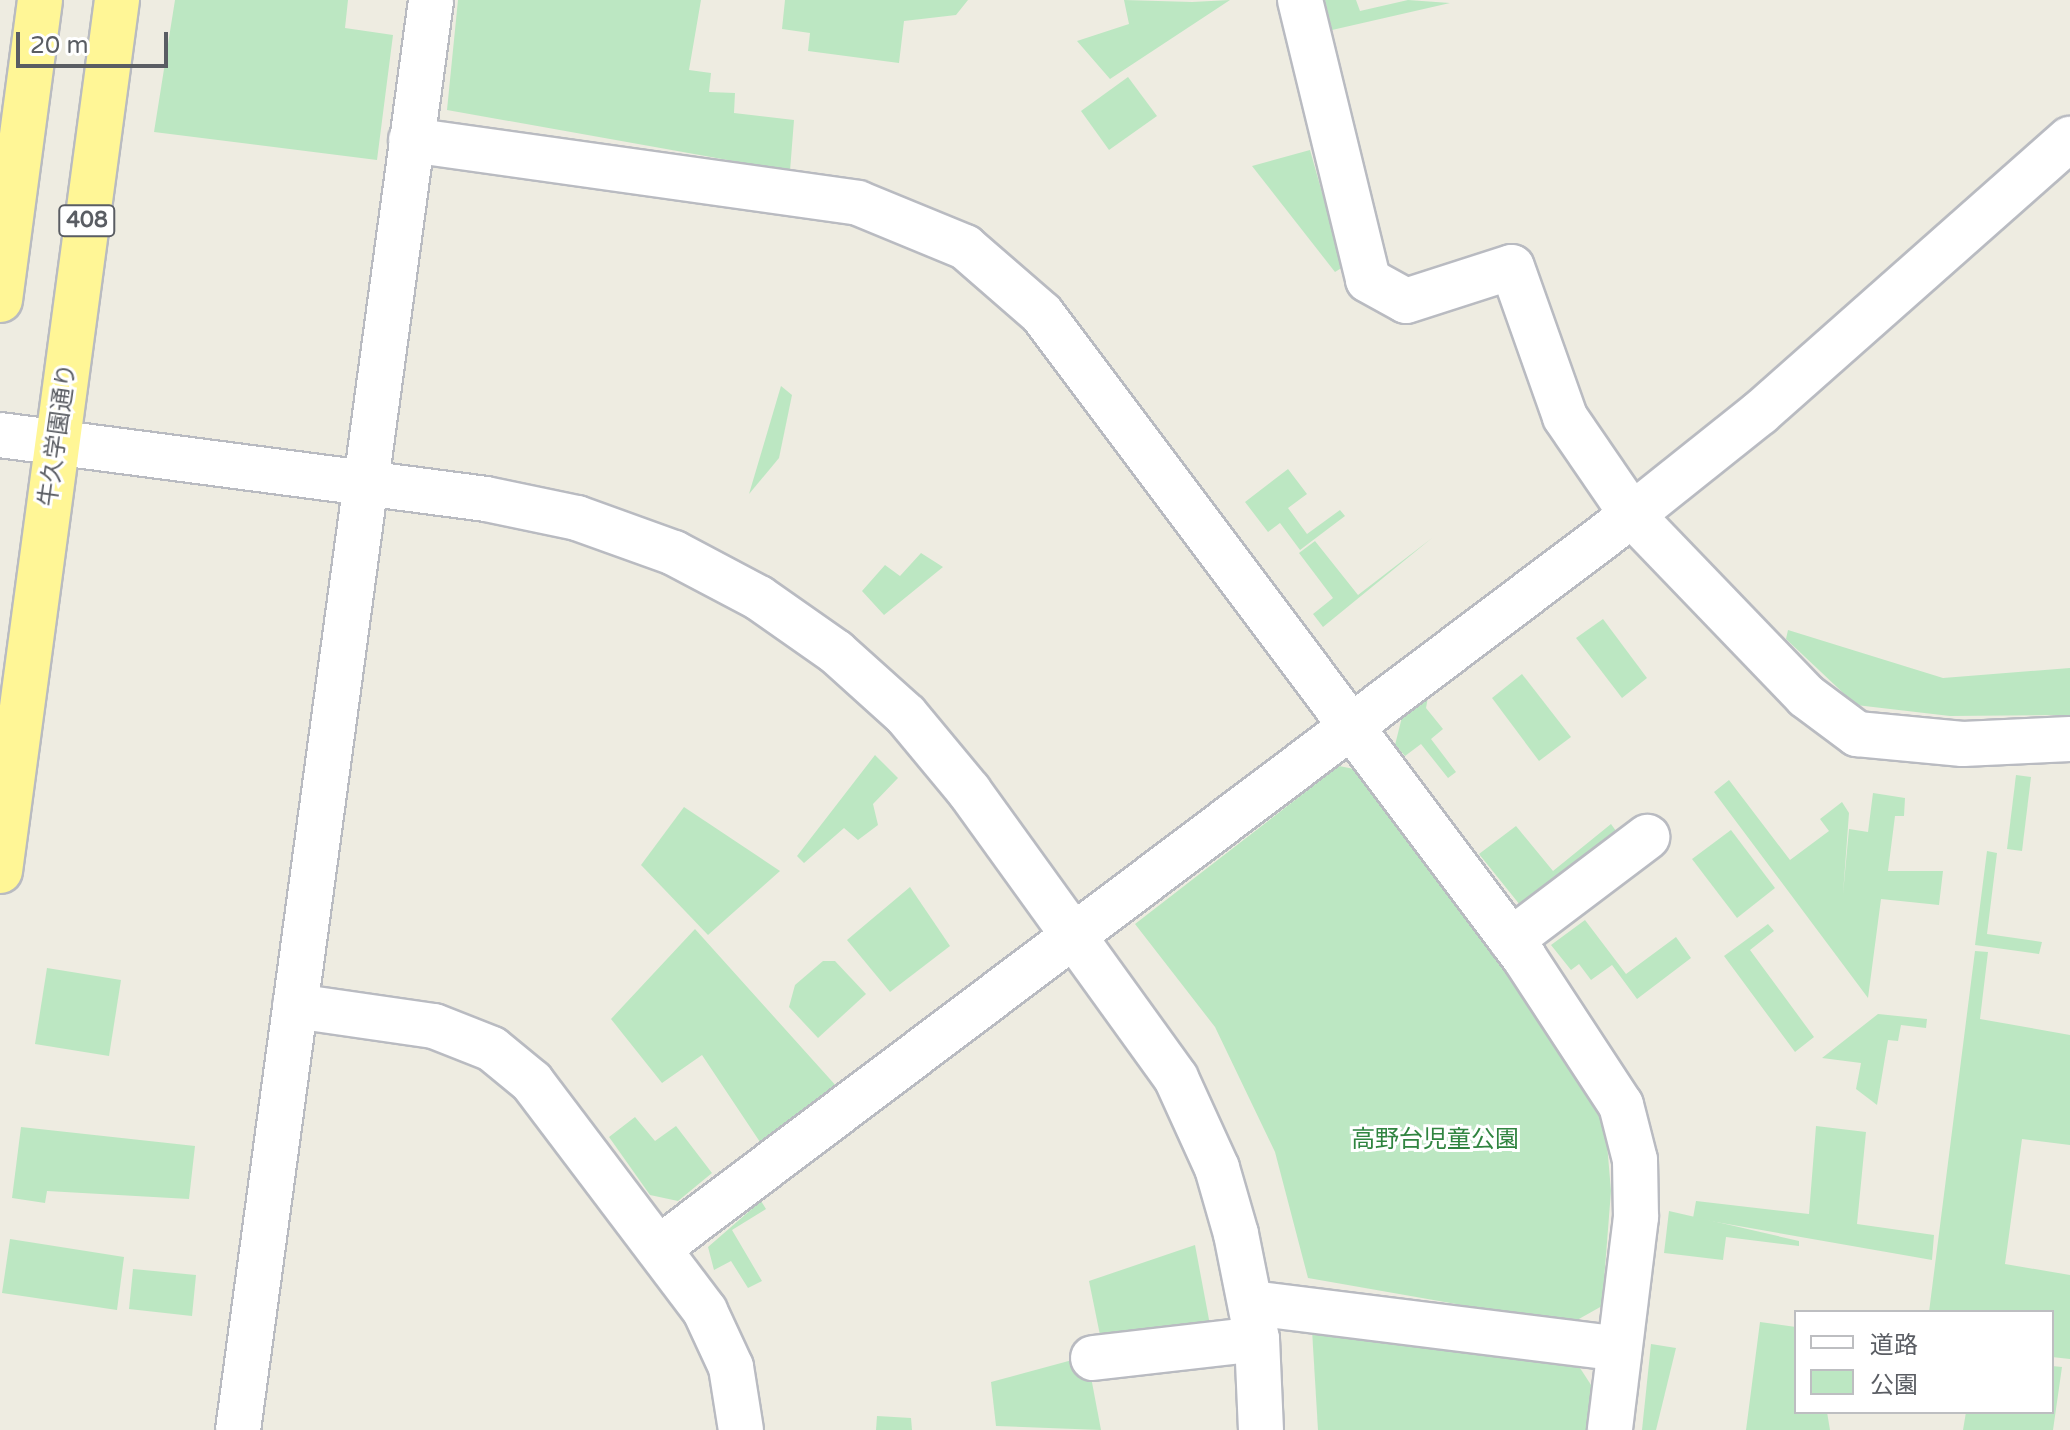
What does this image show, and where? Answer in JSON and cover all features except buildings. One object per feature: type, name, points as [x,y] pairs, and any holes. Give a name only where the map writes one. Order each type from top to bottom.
[{"type":"highway","points":[[0,300],[40,0]]},
{"type":"highway","name":"牛久学園通り","points":[[0,871],[117,0]]},
{"type":"street","points":[[238,1430],[362,481],[431,0]]},
{"type":"street","points":[[1300,0],[1368,280],[1406,301],[1512,267],[1565,417],[1632,515],[1806,696],[1857,734],[1963,744],[2070,739]]},
{"type":"street","points":[[659,1248],[1632,515],[1760,413],[2070,139]]},
{"type":"street","points":[[411,140],[858,203],[965,247],[1042,314],[1353,725],[1591,1049],[1621,1105],[1635,1160],[1636,1217],[1610,1430]]},
{"type":"street","points":[[0,435],[362,481],[577,518],[674,553],[759,598],[906,715],[1145,1028],[1200,1125],[1255,1321],[1261,1430]]},
{"type":"street","points":[[1511,940],[1647,837]]},
{"type":"street","points":[[295,1006],[434,1026],[492,1049],[532,1082],[659,1248],[719,1338],[741,1430]]},
{"type":"street","points":[[1093,1358],[1255,1321],[1619,1349]]},
{"type":"green space","points":[[175,0],[348,0],[345,28],[393,35],[377,160],[154,132]]},
{"type":"green space","points":[[458,0],[701,0],[689,70],[711,73],[709,92],[735,93],[734,113],[794,120],[790,171],[447,110]]},
{"type":"green space","points":[[785,0],[968,0],[956,15],[904,21],[899,63],[808,51],[810,33],[782,29]]},
{"type":"green space","points":[[1124,0],[1230,0],[1110,79],[1077,41],[1129,24]]},
{"type":"green space","points":[[1325,0],[1356,0],[1360,11],[1408,0],[1450,3],[1332,30]]},
{"type":"green space","points":[[1128,77],[1157,116],[1109,150],[1081,111]]},
{"type":"green space","points":[[1310,150],[1343,267],[1335,272],[1252,166]]},
{"type":"green space","points":[[781,386],[792,395],[779,458],[749,494]]},
{"type":"green space","points":[[1288,469],[1307,494],[1288,508],[1307,534],[1340,510],[1345,516],[1300,550],[1280,523],[1268,532],[1245,502]]},
{"type":"green space","points":[[1432,538],[1323,627],[1313,614],[1333,598],[1299,553],[1315,541],[1358,595]]},
{"type":"green space","points":[[921,553],[943,567],[884,615],[862,591],[885,565],[900,576]]},
{"type":"green space","points":[[1603,619],[1647,678],[1622,698],[1576,638]]},
{"type":"green space","points":[[1788,630],[1943,678],[2070,668],[2070,715],[1950,716],[1856,705],[1786,639]]},
{"type":"green space","points":[[1522,674],[1571,737],[1539,761],[1492,698]]},
{"type":"green space","points":[[1428,697],[1426,708],[1443,729],[1431,739],[1456,772],[1448,778],[1421,744],[1405,756],[1395,745],[1402,717]]},
{"type":"green space","points":[[875,755],[898,778],[873,804],[878,825],[858,840],[844,828],[804,863],[797,856]]},
{"type":"green space","name":"高野台児童公園","points":[[1339,766],[1364,771],[1581,1073],[1606,1132],[1611,1191],[1602,1306],[1570,1324],[1308,1278],[1275,1152],[1215,1027],[1135,924]]},
{"type":"green space","points":[[2016,775],[2031,777],[2022,851],[2007,849]]},
{"type":"green space","points":[[1729,780],[1790,860],[1829,831],[1820,819],[1842,802],[1849,813],[1843,894],[1849,829],[1868,832],[1873,793],[1905,798],[1904,816],[1895,816],[1888,871],[1943,871],[1939,905],[1881,899],[1868,998],[1714,792]]},
{"type":"green space","points":[[684,807],[780,871],[708,935],[641,865]]},
{"type":"green space","points":[[1611,824],[1616,831],[1520,905],[1479,854],[1516,826],[1553,871]]},
{"type":"green space","points":[[1731,830],[1775,888],[1737,918],[1692,859]]},
{"type":"green space","points":[[1987,851],[1997,853],[1987,934],[2042,942],[2039,954],[1975,945]]},
{"type":"green space","points":[[910,887],[950,946],[890,992],[847,940]]},
{"type":"green space","points":[[1585,920],[1626,974],[1676,937],[1691,958],[1637,999],[1612,965],[1591,980],[1579,964],[1571,970],[1551,945]]},
{"type":"green space","points":[[1768,924],[1774,931],[1750,950],[1814,1037],[1795,1052],[1724,956]]},
{"type":"green space","points":[[695,929],[838,1088],[762,1145],[702,1055],[662,1083],[611,1019]]},
{"type":"green space","points":[[1975,951],[1988,952],[1980,1019],[2070,1035],[2070,1145],[2022,1139],[2005,1264],[2070,1275],[2070,1359],[2054,1357],[2054,1310],[1929,1310]]},
{"type":"green space","points":[[823,961],[835,961],[866,994],[818,1038],[789,1007],[795,985]]},
{"type":"green space","points":[[47,968],[121,980],[109,1056],[35,1044]]},
{"type":"green space","points":[[1878,1014],[1927,1019],[1926,1028],[1901,1025],[1898,1041],[1888,1040],[1877,1105],[1856,1089],[1861,1063],[1822,1058]]},
{"type":"green space","points":[[635,1117],[655,1141],[676,1126],[712,1173],[678,1201],[650,1195],[609,1137]]},
{"type":"green space","points":[[1816,1126],[1866,1132],[1857,1224],[1934,1235],[1932,1260],[1693,1218],[1696,1201],[1809,1214]]},
{"type":"green space","points":[[21,1127],[195,1146],[189,1199],[47,1191],[45,1203],[12,1198]]},
{"type":"green space","points":[[761,1201],[766,1209],[732,1230],[762,1281],[748,1288],[731,1261],[714,1270],[708,1247]]},
{"type":"green space","points":[[1669,1211],[1799,1241],[1799,1246],[1726,1237],[1723,1260],[1664,1253]]},
{"type":"green space","points":[[10,1239],[124,1257],[117,1310],[2,1293]]},
{"type":"green space","points":[[1195,1245],[1210,1325],[1102,1345],[1089,1281]]},
{"type":"green space","points":[[133,1269],[196,1275],[192,1316],[129,1309]]},
{"type":"green space","points":[[1760,1322],[1794,1327],[1794,1414],[1827,1414],[1830,1430],[1746,1430]]},
{"type":"green space","points":[[1312,1330],[1580,1368],[1593,1388],[1588,1430],[1318,1430]]},
{"type":"green space","points":[[1651,1344],[1676,1348],[1656,1430],[1642,1430]]},
{"type":"green space","points":[[1087,1356],[1101,1430],[996,1426],[991,1382]]},
{"type":"green space","points":[[2054,1366],[2062,1367],[2053,1430],[1963,1430],[1966,1414],[2054,1414]]},
{"type":"green space","points":[[877,1416],[911,1418],[912,1430],[876,1430]]}]
